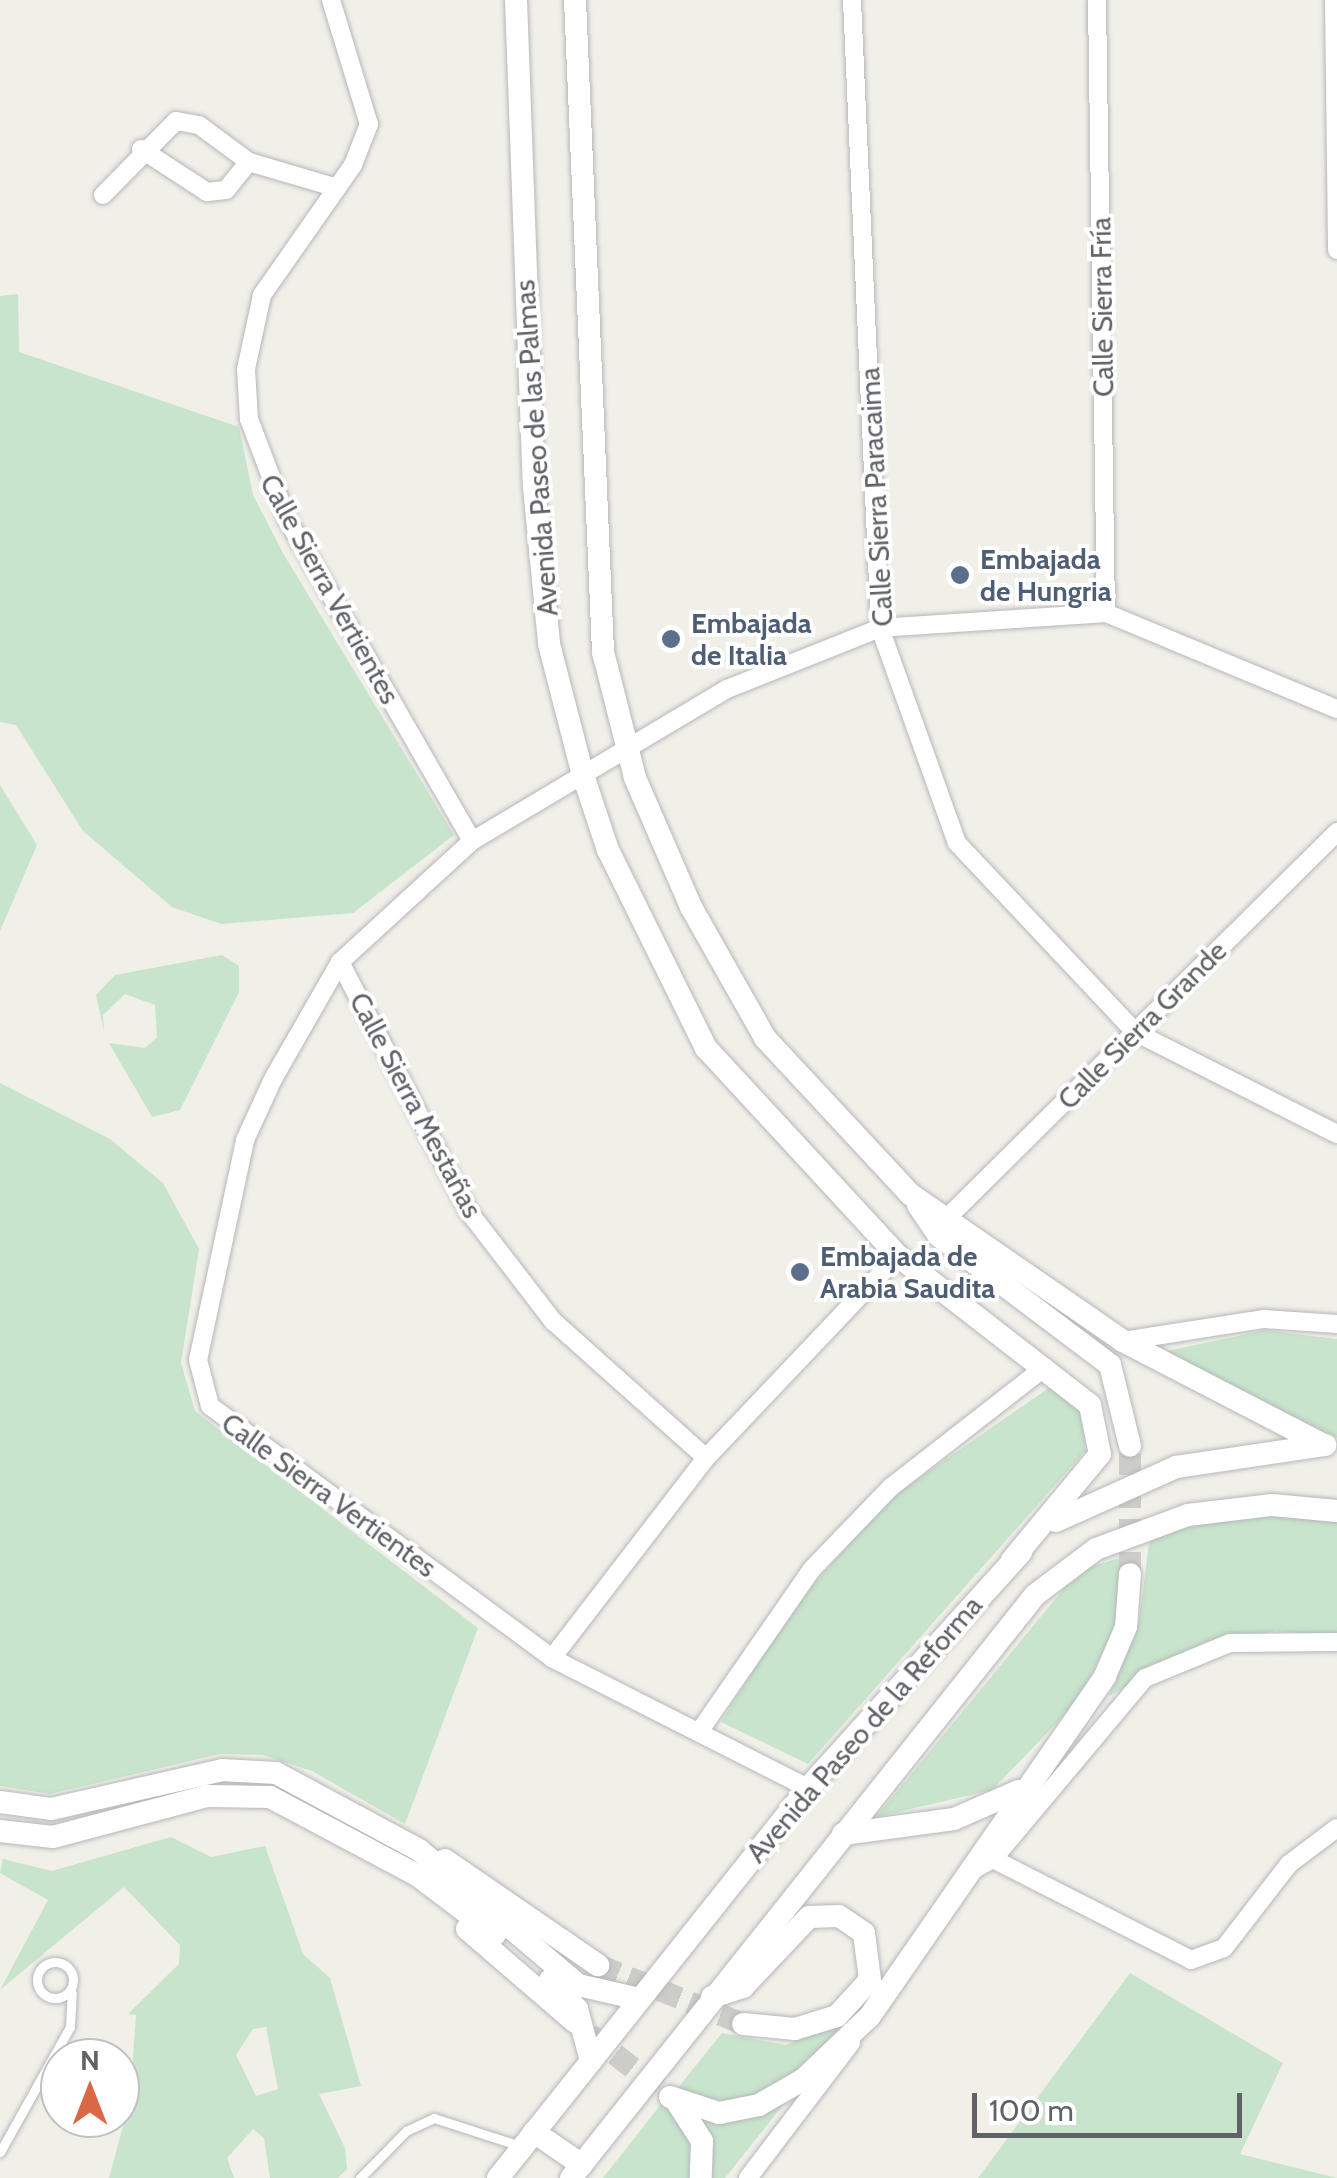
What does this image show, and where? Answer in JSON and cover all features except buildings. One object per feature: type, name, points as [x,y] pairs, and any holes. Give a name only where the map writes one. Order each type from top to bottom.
[{"type":"main road","name":"Avenida Paseo de las Palmas","points":[[516,0],[534,487],[549,644],[583,775],[608,850],[706,1048],[898,1256],[1090,1405],[1100,1454],[1012,1560]]},
{"type":"main road","name":"Avenida Paseo de las Palmas","points":[[575,0],[592,550],[625,747],[691,907],[764,1038],[910,1194],[1123,1341],[1330,1447]]},
{"type":"main road","points":[[910,1194],[939,1236],[1110,1365],[1130,1446]]},
{"type":"main road","name":"Avenida Paseo de la Reforma","points":[[498,2178],[808,1788],[1012,1560],[1074,1506],[1127,1484],[1330,1447]]},
{"type":"main road","name":"Avenida Paseo de la Reforma","points":[[581,2174],[712,1997],[1035,1595],[1096,1550],[1216,1510],[1337,1511]]},
{"type":"main road","points":[[702,2178],[697,2128],[670,2097],[720,2112],[759,2105],[804,2079],[870,2016],[970,1871],[1018,1791],[1105,1676],[1126,1628],[1130,1574]]},
{"type":"main road","points":[[0,1802],[51,1809],[202,1773],[261,1770],[306,1785],[419,1850],[484,1880],[598,1965]]},
{"type":"main road","points":[[844,1834],[954,1819],[1018,1791]]},
{"type":"main road","points":[[0,1831],[53,1838],[207,1796],[257,1794],[416,1875],[569,1996],[591,2061]]},
{"type":"main road","points":[[419,1850],[578,1985],[639,1999]]},
{"type":"main road","points":[[416,1875],[575,2022]]},
{"type":"main road","points":[[712,1997],[742,1987],[809,1917],[840,1916],[864,1933],[870,1980],[836,2016],[794,2029],[742,2024]]},
{"type":"main road","points":[[528,2140],[581,2174]]},
{"type":"street","name":"Calle Sierra Vertientes","points":[[331,0],[368,124],[334,186],[262,294],[246,369],[250,419],[287,518],[472,842]]},
{"type":"street","name":"Calle Sierra Paracaima","points":[[852,0],[880,628],[957,843],[1135,1032],[1337,1134]]},
{"type":"street","name":"Calle Sierra Fría","points":[[1097,0],[1106,614]]},
{"type":"street","points":[[1334,0],[1337,250]]},
{"type":"street","points":[[103,195],[141,149],[176,122],[199,125],[249,162],[334,186]]},
{"type":"street","points":[[141,149],[208,192],[226,190],[249,162]]},
{"type":"street","name":"Calle Sierra Vertientes","points":[[808,1788],[552,1658],[218,1415],[200,1384],[245,1140],[340,962],[472,842],[625,747],[727,689],[880,628],[1106,614]]},
{"type":"street","points":[[1106,614],[1337,709]]},
{"type":"street","name":"Calle Sierra Grande","points":[[947,1218],[1337,832]]},
{"type":"street","name":"Calle Sierra Mestañas","points":[[340,962],[469,1212],[554,1321],[706,1458]]},
{"type":"street","points":[[552,1658],[706,1458],[898,1256]]},
{"type":"street","points":[[1123,1341],[1264,1319],[1337,1324]]},
{"type":"street","points":[[700,1732],[811,1570],[891,1487],[1045,1367]]},
{"type":"street","points":[[970,1871],[993,1860],[1146,1678],[1230,1642],[1337,1642]]},
{"type":"street","points":[[993,1860],[1179,1959],[1215,1954],[1243,1927],[1289,1864],[1337,1828]]},
{"type":"street","points":[[748,2178],[870,2016]]},
{"type":"lane","points":[[0,2152],[70,2027],[74,1980],[55,1963],[36,1968],[53,1997],[72,1993]]},
{"type":"lane","points":[[360,2178],[406,2131],[434,2118],[528,2140]]},
{"type":"green space","points":[[18,294],[19,352],[239,427],[253,495],[284,555],[454,835],[353,913],[221,924],[172,907],[83,831],[16,725],[0,722],[0,296]]},
{"type":"green space","points":[[0,785],[37,845],[0,931]]},
{"type":"green space","points":[[222,955],[239,966],[239,992],[180,1110],[152,1117],[109,1043],[145,1048],[157,1037],[155,1005],[125,994],[103,1015],[104,1032],[96,995],[115,975]]},
{"type":"green space","points":[[0,1083],[110,1139],[163,1183],[199,1249],[181,1363],[195,1411],[478,1628],[405,1824],[312,1771],[263,1755],[220,1754],[50,1794],[0,1786]]},
{"type":"green space","points":[[1265,1330],[1337,1339],[1337,1438],[1163,1352]]},
{"type":"green space","points":[[1053,1385],[1079,1406],[1086,1450],[808,1764],[721,1722],[792,1608],[893,1496]]},
{"type":"green space","points":[[1245,1514],[1337,1518],[1337,1636],[1276,1631],[1206,1642],[1109,1696],[1139,1622],[1149,1543],[1160,1532]]},
{"type":"green space","points":[[1123,1557],[1116,1628],[1076,1703],[992,1790],[876,1817],[1079,1570]]},
{"type":"green space","points":[[171,1837],[211,1857],[265,1846],[303,1954],[330,1978],[361,2086],[319,2094],[345,2148],[347,2169],[338,2178],[270,2178],[264,2138],[253,2129],[227,2158],[234,2178],[109,2178],[120,2138],[140,2138],[140,2038],[134,2038],[136,2015],[128,2014],[179,1964],[180,1945],[124,1887],[0,1990],[48,1900],[0,1873],[3,1859],[52,1871]],"holes":[[[266,2027],[278,2089],[256,2096],[236,2055],[253,2029]]]},
{"type":"green space","points":[[1130,1973],[1283,2063],[1240,2154],[1337,2178],[978,2178]]},
{"type":"green space","points":[[841,2023],[834,2042],[770,2092],[722,2104],[677,2089],[722,2033],[785,2045]]},
{"type":"green space","points":[[787,2100],[725,2178],[709,2178],[703,2122],[749,2119]]},
{"type":"green space","points":[[662,2103],[691,2140],[692,2178],[603,2178]]},
{"type":"tunnel","points":[[1130,1446],[1130,1574]]},
{"type":"tunnel","points":[[598,1965],[743,2024]]},
{"type":"tunnel","points":[[589,2034],[670,2097]]},
{"type":"place","name":"Embajada de Hungria","points":[[960,575]]},
{"type":"place","name":"Embajada de Italia","points":[[671,639]]},
{"type":"place","name":"Embajada de Arabia Saudita","points":[[800,1272]]}]
